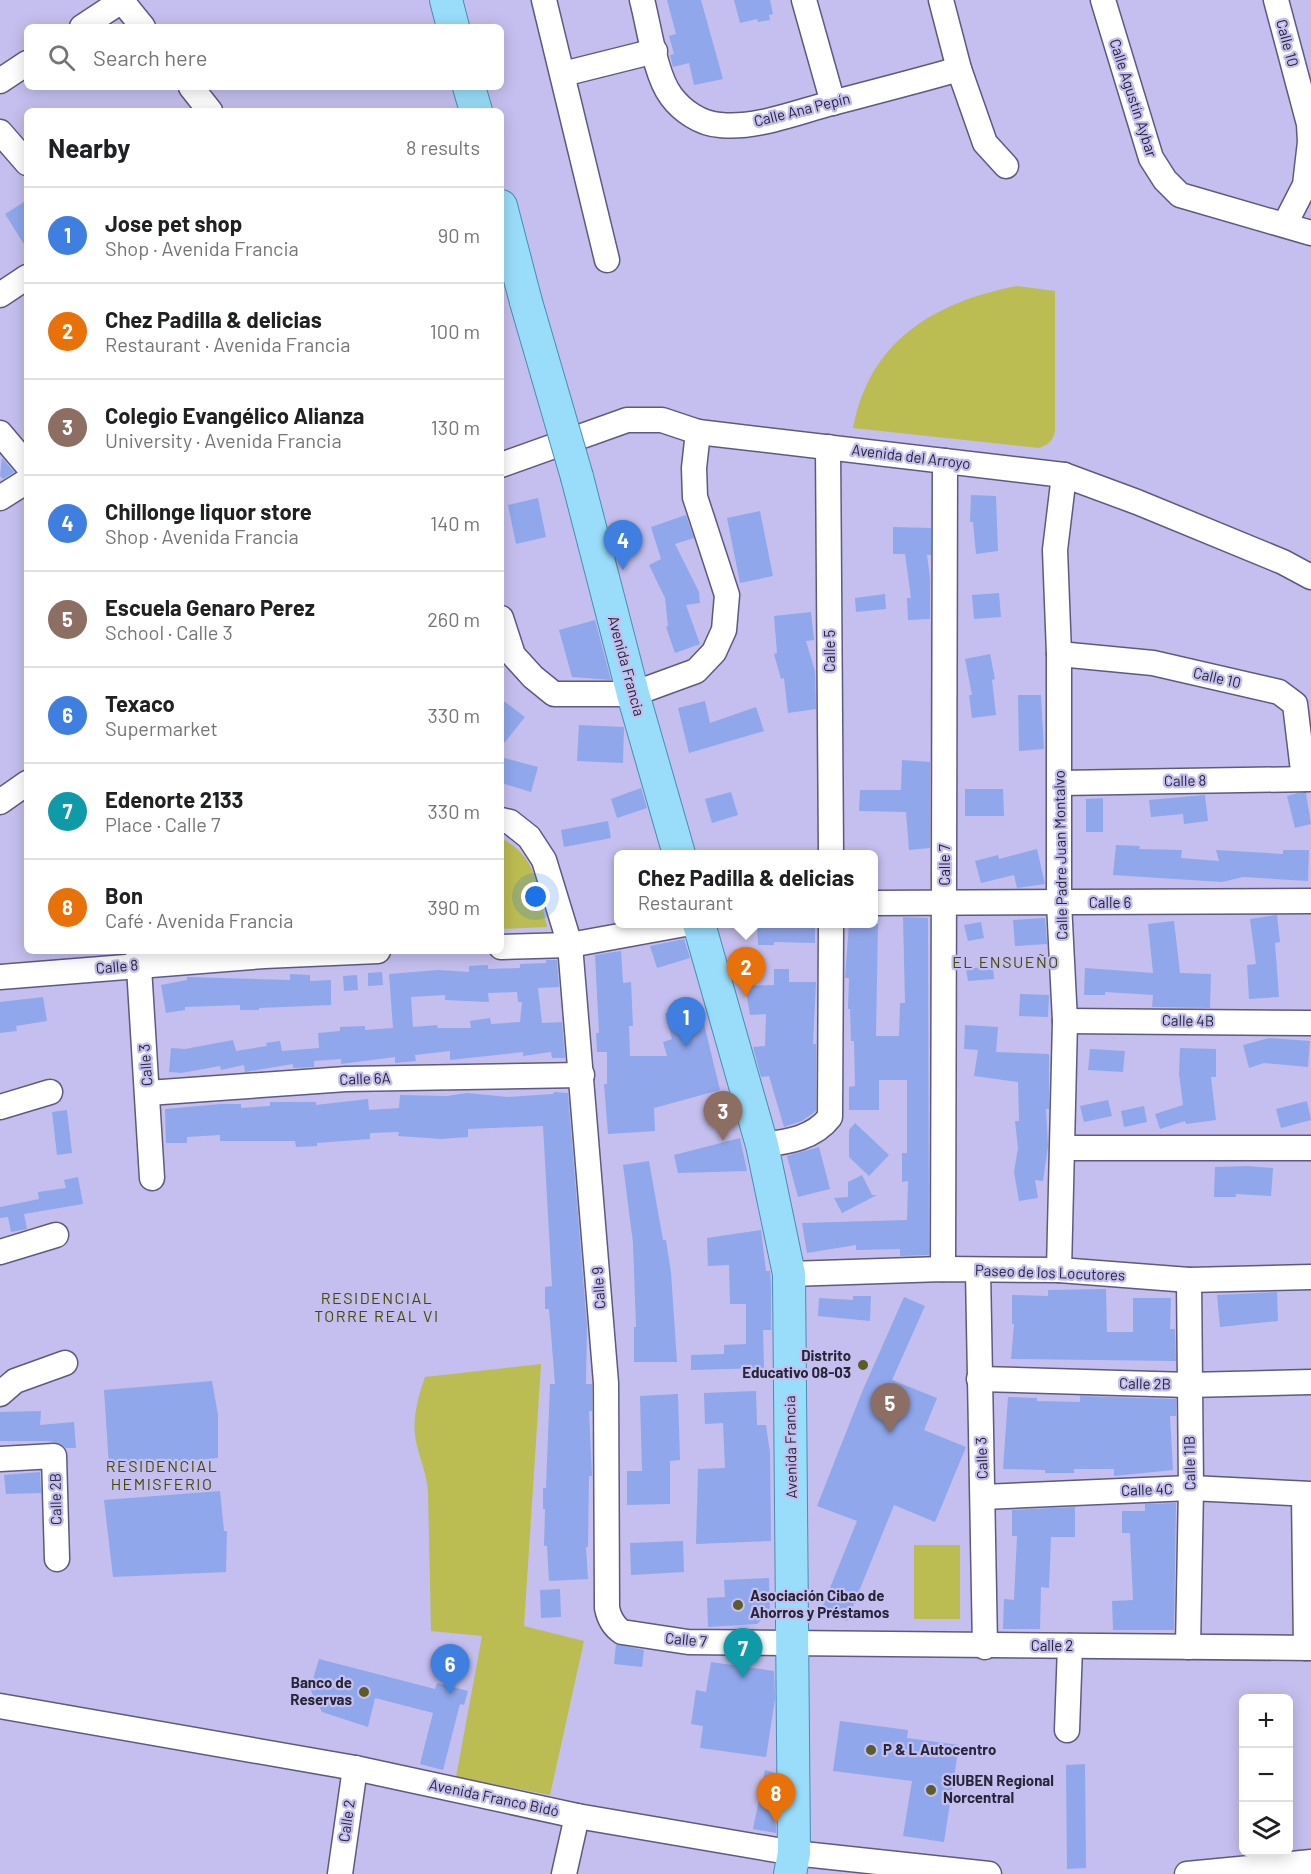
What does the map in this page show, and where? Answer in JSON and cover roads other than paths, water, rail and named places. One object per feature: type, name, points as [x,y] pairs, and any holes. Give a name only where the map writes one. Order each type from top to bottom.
[{"type":"main road","points":[[446,0],[452,24]]},
{"type":"main road","points":[[470,90],[475,108]]},
{"type":"main road","name":"Avenida Francia","points":[[504,218],[678,850]]},
{"type":"main road","name":"Avenida Francia","points":[[700,928],[762,1146],[789,1274],[793,1645],[792,1864]]},
{"type":"street","points":[[86,24],[122,0],[141,24]]},
{"type":"street","points":[[544,0],[608,260]]},
{"type":"street","name":"Calle Ana Pepín","points":[[642,0],[662,77],[669,94],[683,109],[702,120],[719,125],[742,125],[959,69]]},
{"type":"street","points":[[804,0],[833,103]]},
{"type":"street","points":[[941,0],[959,69],[985,143],[1006,166]]},
{"type":"street","name":"Calle Agustín Aybar","points":[[1103,0],[1151,158],[1165,180],[1180,195],[1311,233]]},
{"type":"street","name":"Calle 10","points":[[1276,0],[1309,124],[1310,142],[1305,185],[1285,224]]},
{"type":"street","points":[[563,75],[655,51]]},
{"type":"street","points":[[0,81],[24,65]]},
{"type":"street","points":[[193,90],[208,108]]},
{"type":"street","points":[[0,132],[24,160]]},
{"type":"street","points":[[0,295],[24,279]]},
{"type":"street","name":"Avenida del Arroyo","points":[[504,464],[627,420],[662,420],[698,432],[1064,475],[1137,502],[1283,562],[1311,577]]},
{"type":"street","points":[[504,632],[513,655],[532,677],[554,694],[633,694],[696,671],[714,652],[724,630],[727,595],[695,497],[694,468],[698,432]]},
{"type":"street","points":[[0,433],[24,461]]},
{"type":"street","name":"Calle 5","points":[[828,447],[831,850]]},
{"type":"street","name":"Calle 7","points":[[943,1269],[945,461]]},
{"type":"street","name":"Calle Padre Juan Montalvo","points":[[1059,1270],[1065,1021],[1059,903],[1059,654],[1055,550],[1064,475]]},
{"type":"street","points":[[0,498],[24,483]]},
{"type":"street","name":"Calle 10","points":[[1059,654],[1153,663],[1279,692],[1295,704],[1308,779]]},
{"type":"street","name":"Calle 8","points":[[1060,783],[1308,779]]},
{"type":"street","points":[[0,802],[24,785]]},
{"type":"street","points":[[504,821],[510,822],[529,837],[544,860],[570,945]]},
{"type":"street","name":"Calle 6","points":[[878,903],[1311,901]]},
{"type":"street","points":[[504,947],[570,945],[663,928]]},
{"type":"street","points":[[762,1146],[801,1138],[820,1131],[830,1117],[831,928]]},
{"type":"street","name":"Calle 9","points":[[570,945],[606,1383],[607,1608],[609,1618],[616,1628]]},
{"type":"street","name":"Calle 8","points":[[0,977],[139,958],[264,954]]},
{"type":"street","name":"Calle 3","points":[[139,958],[152,1178]]},
{"type":"street","name":"Calle 4B","points":[[1065,1021],[1311,1023]]},
{"type":"street","name":"Calle 6A","points":[[148,1094],[346,1079],[582,1075]]},
{"type":"street","points":[[0,1107],[50,1092]]},
{"type":"street","points":[[1063,1149],[1311,1148]]},
{"type":"street","points":[[0,1252],[56,1234]]},
{"type":"street","name":"Paseo de los Locutores","points":[[789,1274],[943,1269],[1059,1270],[1189,1280],[1311,1277]]},
{"type":"street","name":"Calle 3","points":[[978,1270],[985,1647]]},
{"type":"street","name":"Calle 11B","points":[[1188,1647],[1191,1488],[1189,1280]]},
{"type":"street","points":[[0,1394],[15,1381],[64,1363]]},
{"type":"street","name":"Calle 2B","points":[[979,1379],[1189,1385],[1311,1382]]},
{"type":"street","name":"Calle 2B","points":[[0,1459],[54,1456],[57,1559]]},
{"type":"street","name":"Calle 4C","points":[[983,1497],[1191,1488],[1308,1494]]},
{"type":"street","points":[[1308,1494],[1308,1648]]},
{"type":"street","name":"Calle 7","points":[[616,1628],[622,1632],[687,1642],[793,1645]]},
{"type":"street","name":"Calle 2","points":[[793,1645],[1308,1648]]},
{"type":"street","points":[[1067,1730],[1070,1646]]},
{"type":"street","name":"Avenida Franco Bidó","points":[[0,1706],[355,1768],[792,1864],[989,1874]]},
{"type":"street","name":"Calle 2","points":[[339,1874],[355,1768]]},
{"type":"street","points":[[564,1874],[577,1816]]},
{"type":"street","points":[[1187,1874],[1308,1866]]},
{"type":"place","name":"Chillonge liquor store","points":[[623,570]]},
{"type":"place","name":"Chez Padilla & delicias","points":[[746,997]]},
{"type":"place","name":"Jose pet shop","points":[[686,1047]]},
{"type":"place","name":"Colegio Evangélico Alianza","points":[[723,1141]]},
{"type":"place","name":"Distrito Educativo 08-03","points":[[863,1365]]},
{"type":"place","name":"Escuela Genaro Perez","points":[[890,1433]]},
{"type":"place","name":"Asociación Cibao de Ahorros y Préstamos","points":[[738,1605]]},
{"type":"place","name":"Edenorte 2133","points":[[743,1678]]},
{"type":"place","name":"Banco de Reservas","points":[[364,1692]]},
{"type":"place","name":"Texaco","points":[[450,1694]]},
{"type":"place","name":"P & L Autocentro","points":[[871,1750]]},
{"type":"place","name":"SIUBEN Regional Norcentral","points":[[931,1790]]},
{"type":"place","name":"Bon","points":[[776,1823]]},
{"type":"district","name":"EL ENSUEÑO","points":[[1006,962]]},
{"type":"district","name":"RESIDENCIAL TORRE REAL VI","points":[[377,1307]]},
{"type":"district","name":"RESIDENCIAL HEMISFERIO","points":[[162,1475]]}]
